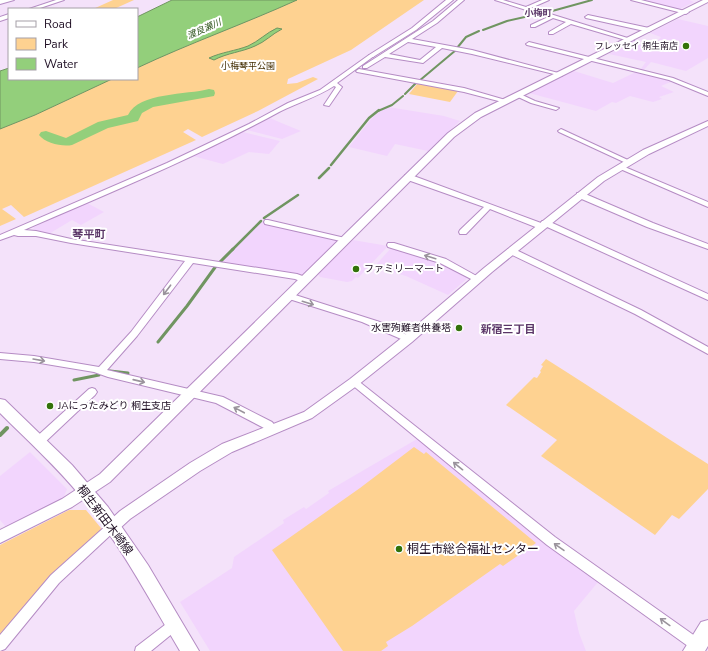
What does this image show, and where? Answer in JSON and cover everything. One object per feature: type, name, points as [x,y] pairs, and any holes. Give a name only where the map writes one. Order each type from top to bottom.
[{"type":"main road","name":"桐生新田木崎線","points":[[1,406],[87,492],[113,526],[190,651]]},
{"type":"main road","points":[[695,648],[708,629]]},
{"type":"street","points":[[0,2],[11,0]]},
{"type":"street","points":[[34,8],[52,1],[61,0]]},
{"type":"street","points":[[0,238],[196,151],[251,125],[290,104],[322,91],[371,56],[414,29],[450,0]]},
{"type":"street","points":[[336,82],[348,79],[408,40],[435,22],[461,0]]},
{"type":"street","points":[[498,0],[631,40]]},
{"type":"street","points":[[528,8],[546,0]]},
{"type":"street","points":[[634,0],[686,12]]},
{"type":"street","points":[[0,537],[64,505],[87,492],[105,478],[460,127],[473,118],[506,101],[631,40],[708,0]]},
{"type":"street","points":[[534,26],[551,17]]},
{"type":"street","points":[[588,17],[649,30]]},
{"type":"street","points":[[551,33],[570,22]]},
{"type":"street","points":[[408,40],[484,55],[560,75]]},
{"type":"street","points":[[529,44],[675,80],[708,94]]},
{"type":"street","points":[[384,55],[421,62],[441,46]]},
{"type":"street","points":[[359,71],[464,90],[506,101]]},
{"type":"street","points":[[327,105],[339,87],[336,82]]},
{"type":"street","points":[[518,95],[534,102],[556,108]]},
{"type":"street","points":[[0,646],[55,579],[125,515],[212,457],[244,440],[308,415],[354,382],[408,339],[511,251],[580,195],[624,165],[674,138],[708,123]]},
{"type":"street","points":[[561,131],[624,165],[708,205]]},
{"type":"street","points":[[408,177],[543,225],[708,297]]},
{"type":"street","points":[[580,195],[650,225],[708,247]]},
{"type":"street","points":[[463,232],[489,206]]},
{"type":"street","points":[[268,222],[346,240]]},
{"type":"street","points":[[0,242],[21,233],[28,232],[297,277],[305,280]]},
{"type":"street","points":[[391,245],[443,261],[478,279]]},
{"type":"street","points":[[511,251],[643,314],[708,351]]},
{"type":"street","points":[[101,370],[134,334],[191,259]]},
{"type":"street","points":[[289,296],[357,317],[388,329],[408,339]]},
{"type":"street","points":[[0,356],[34,359],[101,370],[108,374],[192,393],[224,402],[273,429]]},
{"type":"street","points":[[354,382],[551,541],[695,648]]},
{"type":"street","points":[[38,442],[92,392]]},
{"type":"street","points":[[141,651],[174,626]]},
{"type":"shaded area","points":[[637,0],[689,0],[694,2],[678,10]]},
{"type":"shaded area","points":[[678,19],[708,26],[708,58],[686,71],[651,62],[643,71],[640,70],[646,62],[609,54],[630,43],[652,48],[661,37],[650,33]]},
{"type":"shaded area","points":[[574,71],[613,83],[636,72],[673,81],[661,86],[674,92],[659,97],[662,99],[653,102],[630,96],[616,103],[612,102],[596,111],[529,93]]},
{"type":"shaded area","points":[[388,107],[444,116],[460,121],[428,151],[395,144],[387,156],[349,147],[371,119],[377,113]]},
{"type":"shaded area","points":[[270,118],[301,131],[282,139],[247,130]]},
{"type":"shaded area","points":[[243,132],[280,141],[269,154],[249,152],[223,164],[193,156]]},
{"type":"shaded area","points":[[87,203],[104,212],[81,225],[72,220],[47,235],[33,229],[34,227]]},
{"type":"shaded area","points":[[262,222],[336,239],[338,241],[302,275],[221,262]]},
{"type":"shaded area","points":[[353,240],[388,246],[358,278],[356,277],[352,281],[347,282],[320,277],[318,274]]},
{"type":"shaded area","points":[[392,247],[444,263],[469,277],[448,295],[406,276],[374,267]]},
{"type":"shaded area","name":"桐生市総合福祉センター","points":[[417,439],[542,542],[598,582],[574,611],[579,633],[586,651],[210,651],[180,602],[232,568],[234,557],[284,523],[283,520],[304,507],[306,509],[329,493],[328,491]]},
{"type":"shaded area","points":[[30,452],[67,489],[63,499],[6,527],[0,520],[0,476]]},
{"type":"green space","points":[[113,0],[134,0],[116,8],[95,8]]},
{"type":"green space","name":"小梅琴平公園","points":[[297,0],[424,0],[351,50],[288,79],[287,84],[297,83],[313,77],[318,79],[258,111],[202,137],[188,129],[183,132],[196,140],[24,217],[11,205],[2,209],[16,219],[0,226],[0,129],[35,115],[110,80],[138,80],[138,68]]},
{"type":"green space","points":[[418,83],[458,91],[450,102],[409,94]]},
{"type":"green space","points":[[546,359],[708,464],[708,489],[679,519],[672,515],[655,535],[541,456],[557,440],[506,405],[534,377],[537,378],[543,366],[541,365]]},
{"type":"green space","points":[[414,447],[424,454],[426,452],[536,543],[503,566],[500,564],[412,626],[386,642],[388,646],[381,651],[343,651],[272,550],[360,488]]},
{"type":"green space","points":[[69,510],[86,510],[101,528],[100,533],[0,643],[0,545]]},
{"type":"water","name":"渡良瀬川","points":[[172,0],[297,0],[138,68],[138,17]]},
{"type":"water","points":[[277,28],[282,29],[255,46],[214,60],[209,58],[248,46]]},
{"type":"water","points":[[8,68],[8,80],[110,80],[35,115],[0,129],[0,71]]},
{"type":"waterway","points":[[545,13],[592,0]]},
{"type":"waterway","points":[[483,30],[507,21],[538,14]]},
{"type":"waterway","points":[[457,48],[466,37],[479,31]]},
{"type":"waterway","points":[[419,81],[456,50]]},
{"type":"waterway","points":[[405,94],[416,83]]},
{"type":"waterway","points":[[46,135],[60,141],[67,142],[103,125],[133,118],[137,111],[148,104],[209,93]]},
{"type":"waterway","points":[[378,111],[392,105],[403,96]]},
{"type":"waterway","points":[[331,165],[369,118],[379,110]]},
{"type":"waterway","points":[[319,178],[329,168]]},
{"type":"waterway","points":[[264,218],[298,195]]},
{"type":"waterway","points":[[220,262],[261,221]]},
{"type":"waterway","points":[[158,342],[187,306],[216,266]]},
{"type":"waterway","points":[[110,371],[128,373]]},
{"type":"waterway","points":[[74,380],[99,375]]},
{"type":"waterway","points":[[0,435],[7,428]]},
{"type":"place","name":"フレッセイ 桐生南店","points":[[686,46]]},
{"type":"place","name":"ファミリーマート","points":[[356,269]]},
{"type":"place","name":"水害殉難者供養塔","points":[[459,328]]},
{"type":"place","name":"JAにったみどり 桐生支店","points":[[50,406]]},
{"type":"place","name":"桐生市総合福祉センター","points":[[399,549]]},
{"type":"district","name":"小梅町","points":[[538,13]]},
{"type":"district","name":"琴平町","points":[[89,234]]},
{"type":"district","name":"新宿三丁目","points":[[508,329]]}]
